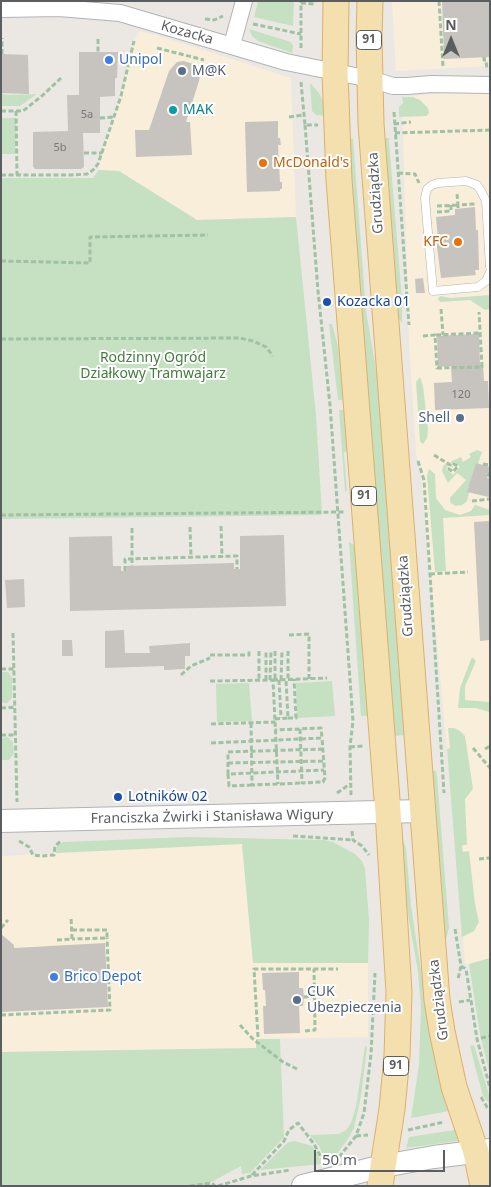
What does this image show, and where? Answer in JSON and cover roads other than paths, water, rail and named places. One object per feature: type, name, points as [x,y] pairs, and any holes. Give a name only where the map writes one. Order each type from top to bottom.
[{"type":"main road","name":"91","points":[[336,1],[335,73],[339,180],[388,812],[400,1018],[398,1056],[389,1132],[381,1176]]},
{"type":"main road","name":"Grudziądzka","points":[[370,1],[369,37],[381,82],[370,124],[439,1010],[450,1072],[463,1118],[483,1151],[483,1186]]},
{"type":"street","points":[[232,45],[244,1]]},
{"type":"street","name":"Kozacka","points":[[1,9],[59,8],[120,13],[286,62],[381,82],[490,85]]},
{"type":"street","name":"Franciszka Żwirki i Stanisława Wigury","points":[[1,821],[422,811]]},
{"type":"street","points":[[299,1178],[381,1176],[434,1157],[483,1151]]},
{"type":"lane","points":[[490,267],[486,204],[477,186],[472,182],[438,183],[427,189],[424,198],[433,290],[478,287],[486,282],[490,272]]},
{"type":"place","name":"Unipol","points":[[109,60]]},
{"type":"place","name":"M@K","points":[[182,71]]},
{"type":"place","name":"MAK","points":[[173,110]]},
{"type":"place","name":"McDonald's","points":[[263,163]]},
{"type":"place","name":"KFC","points":[[458,242]]},
{"type":"place","name":"Kozacka 01","points":[[327,302]]},
{"type":"place","name":"Shell","points":[[460,418]]},
{"type":"place","name":"Lotników 02","points":[[118,797]]},
{"type":"place","name":"Brico Depot","points":[[54,977]]},
{"type":"place","name":"CUK Ubezpieczenia","points":[[297,1000]]},
{"type":"park label","name":"Rodzinny Ogród Działkowy Tramwajarz","points":[[153,366]]}]
